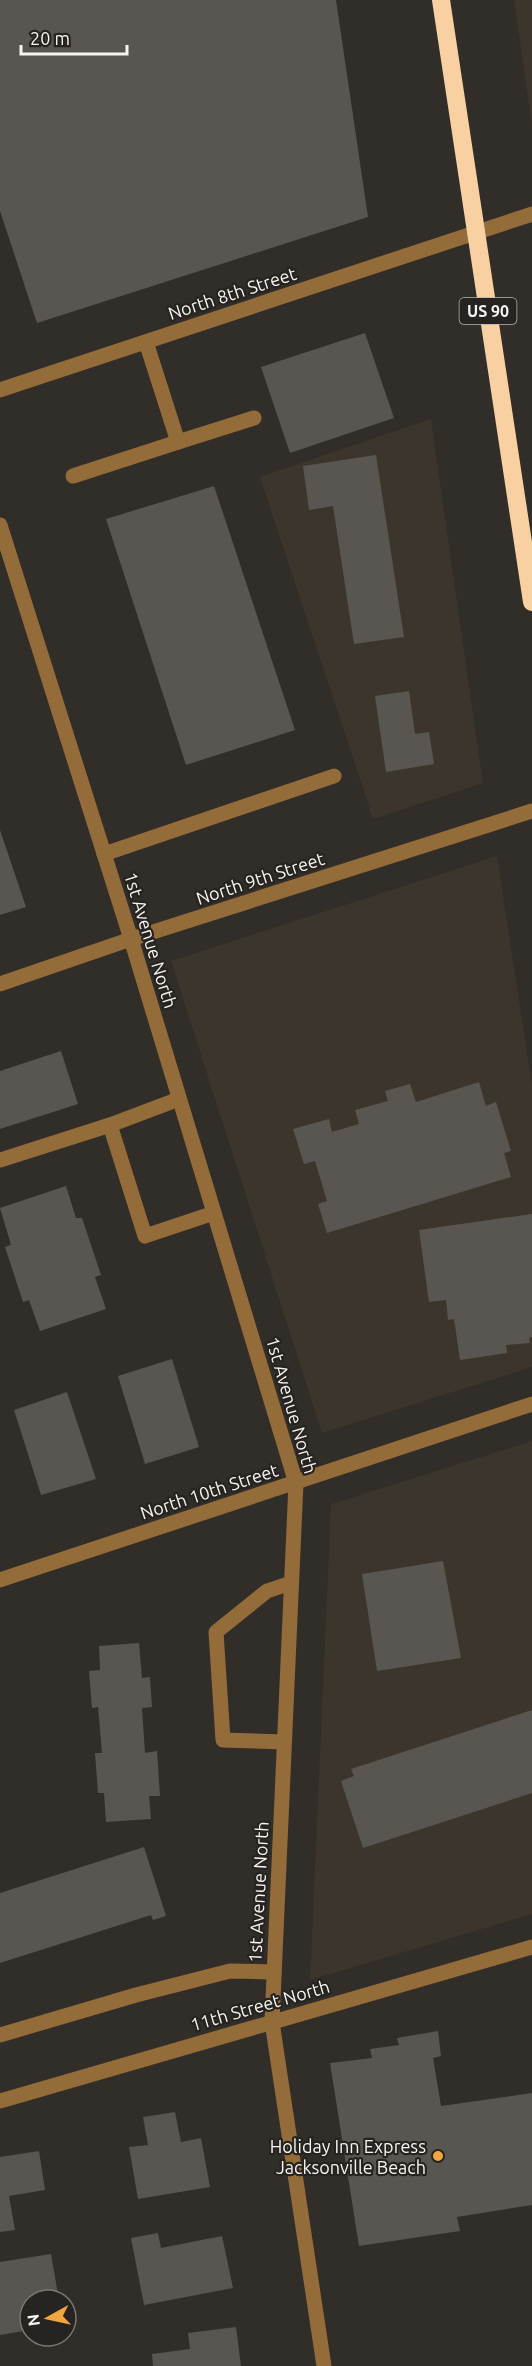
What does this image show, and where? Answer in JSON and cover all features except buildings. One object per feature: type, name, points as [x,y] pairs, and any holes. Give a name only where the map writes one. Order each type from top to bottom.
[{"type":"highway","name":"US 90","points":[[441,0],[532,602]]},
{"type":"street","name":"North 8th Street","points":[[0,390],[532,214]]},
{"type":"street","points":[[146,342],[178,442]]},
{"type":"street","points":[[73,476],[254,418]]},
{"type":"street","name":"1st Avenue North","points":[[0,525],[131,939],[296,1483],[272,2022],[324,2366]]},
{"type":"street","points":[[104,854],[334,776]]},
{"type":"street","name":"North 9th Street","points":[[0,984],[131,939],[532,811]]},
{"type":"street","points":[[0,1160],[110,1125],[179,1099]]},
{"type":"street","points":[[110,1125],[145,1236],[214,1213]]},
{"type":"street","name":"North 10th Street","points":[[0,1580],[532,1404]]},
{"type":"street","points":[[284,1742],[223,1740],[216,1632],[267,1591],[291,1583]]},
{"type":"street","name":"11th Street North","points":[[0,2101],[532,1947]]},
{"type":"street","points":[[0,2035],[136,1995],[230,1971],[274,1972]]},
{"type":"shaded area","points":[[514,0],[532,0],[532,126]]},
{"type":"shaded area","points":[[431,419],[483,783],[373,819],[260,477]]},
{"type":"shaded area","points":[[497,856],[532,1084],[532,1367],[322,1433],[171,961]]},
{"type":"shaded area","points":[[532,1441],[532,1914],[310,1980],[331,1504]]},
{"type":"place","name":"Holiday Inn Express Jacksonville Beach","points":[[438,2156]]}]
